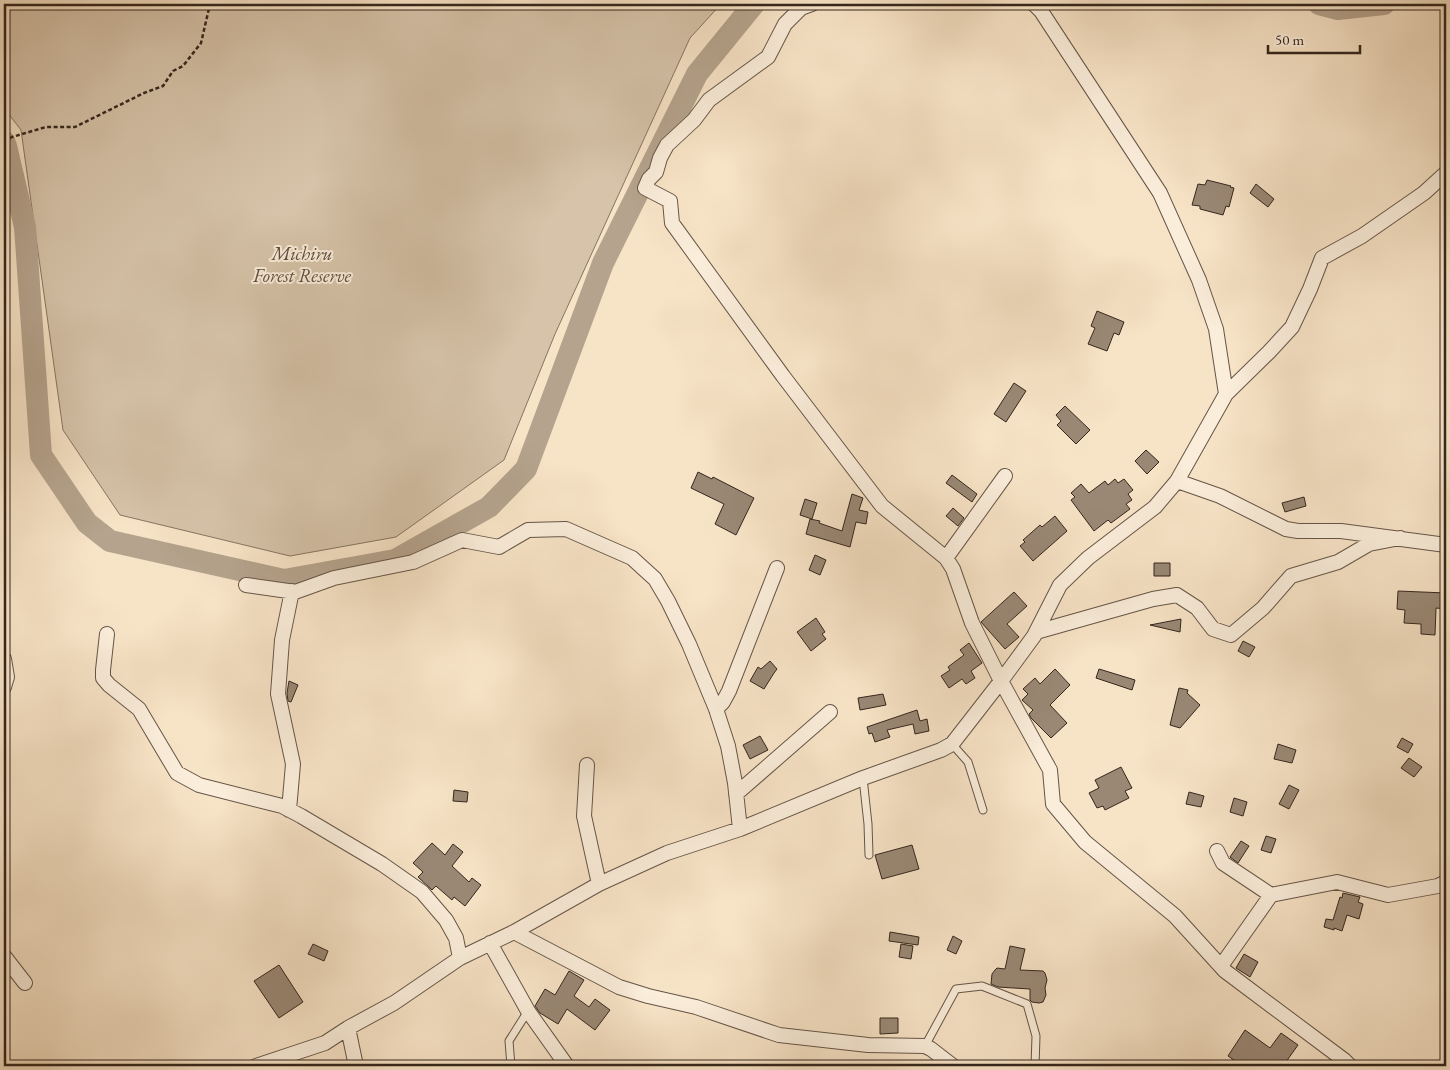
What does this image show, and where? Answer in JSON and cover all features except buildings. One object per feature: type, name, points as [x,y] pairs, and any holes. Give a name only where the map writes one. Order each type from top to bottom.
[{"type":"street","points":[[812,4],[801,8],[785,24],[768,57],[709,100],[694,120],[667,146],[660,158],[656,172],[649,179],[645,188],[670,201],[672,223],[783,376],[882,506],[946,558],[972,623],[1050,770],[1053,804],[1085,842],[1175,916],[1225,971],[1350,1066]]},
{"type":"street","points":[[1034,4],[1041,11],[1160,194],[1199,280],[1216,329],[1226,394]]},
{"type":"street","points":[[256,1066],[325,1044],[348,1028],[394,1003],[460,958],[514,932],[599,884],[667,852],[740,829],[863,778],[941,750],[952,744],[1002,681],[1036,632],[1060,586],[1088,558],[1155,507],[1177,481],[1226,394],[1292,327],[1322,258],[1369,230],[1424,193],[1446,173]]},
{"type":"street","points":[[946,558],[1005,476]]},
{"type":"street","points":[[1177,481],[1220,496],[1286,529],[1298,531],[1341,531],[1446,545]]},
{"type":"street","points":[[246,585],[295,592],[334,578],[413,562],[462,540],[498,547],[528,530],[566,529],[632,558],[655,579],[668,601],[689,644],[716,709],[728,746],[740,829]]},
{"type":"street","points":[[1036,632],[1153,599],[1177,595],[1197,608],[1213,629],[1231,635],[1263,608],[1291,576],[1338,562],[1369,544],[1400,538]]},
{"type":"street","points":[[716,709],[723,702],[729,691],[777,568]]},
{"type":"street","points":[[289,810],[293,764],[278,694],[282,640],[292,591]]},
{"type":"street","points":[[108,634],[103,678],[138,710],[177,773],[199,785],[282,806],[382,864],[422,892],[446,920],[456,938],[460,958]]},
{"type":"street","points":[[4,658],[8,677],[4,687]]},
{"type":"street","points":[[736,794],[830,712]]},
{"type":"street","points":[[587,765],[584,816],[599,884]]},
{"type":"street","points":[[1217,851],[1224,863],[1270,895]]},
{"type":"street","points":[[1221,966],[1270,895],[1337,882],[1388,895],[1438,886],[1446,882]]},
{"type":"street","points":[[514,932],[620,987],[648,996],[696,1007],[779,1035],[868,1045],[926,1046],[945,1058],[953,1066]]},
{"type":"street","points":[[490,943],[528,1011],[567,1066]]},
{"type":"street","points":[[4,956],[24,982]]},
{"type":"street","points":[[348,1028],[356,1066]]},
{"type":"lane","points":[[952,744],[968,762],[983,810]]},
{"type":"lane","points":[[863,778],[869,855]]},
{"type":"lane","points":[[926,1046],[956,989],[982,986],[1027,1004],[1036,1036],[1035,1066]]},
{"type":"lane","points":[[511,1066],[509,1041],[528,1011]]},
{"type":"path","points":[[4,141],[46,127],[75,127],[144,93],[163,86],[173,71],[183,66],[201,43],[210,4]]},
{"type":"path","points":[[4,625],[6,630],[4,637]]},
{"type":"green space","name":"Michiru Forest Reserve","points":[[4,4],[721,4],[690,38],[555,334],[504,460],[396,537],[290,556],[120,515],[63,430],[21,130],[4,108]]},
{"type":"waterway","points":[[4,141],[25,227],[41,455],[87,523],[110,541],[284,580],[395,560],[489,507],[526,469],[603,263],[697,74],[754,4]]},
{"type":"waterway","points":[[1319,4],[1338,9],[1384,4]]}]
